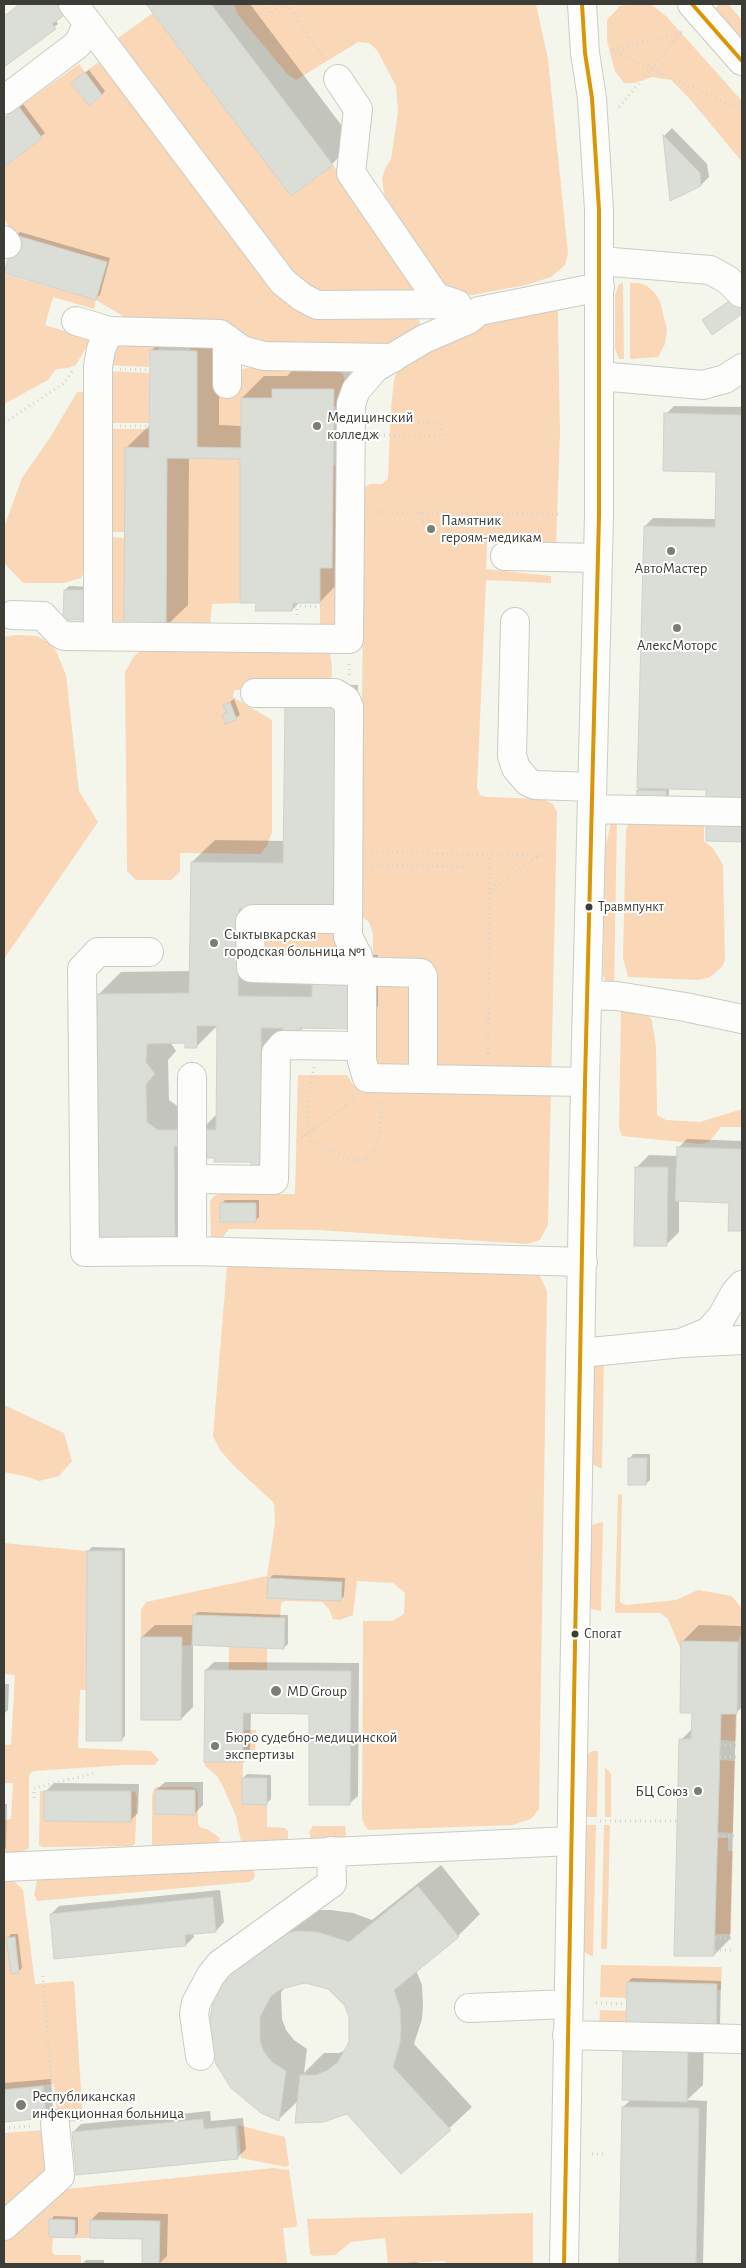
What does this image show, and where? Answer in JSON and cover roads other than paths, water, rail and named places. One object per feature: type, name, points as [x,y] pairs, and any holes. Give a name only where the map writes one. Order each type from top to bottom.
[{"type":"street","points":[[564,2264],[585,1082],[598,558],[600,274],[595,145],[582,4]]},
{"type":"street","points":[[692,4],[742,61]]},
{"type":"street","points":[[80,13],[283,282],[302,297],[317,304],[453,304],[468,305],[479,311]]},
{"type":"street","points":[[4,100],[78,44],[80,13]]},
{"type":"street","points":[[338,79],[358,108],[351,173],[436,297],[453,304]]},
{"type":"street","points":[[12,615],[43,616],[64,636],[349,639],[351,404],[356,390],[375,368],[424,339],[468,320],[479,311],[600,274],[710,270],[728,280],[741,293]]},
{"type":"street","points":[[76,321],[109,331],[220,334],[242,350],[264,356],[393,358]]},
{"type":"street","points":[[98,636],[89,365],[101,349],[109,331]]},
{"type":"street","points":[[227,339],[227,384]]},
{"type":"street","points":[[599,376],[703,385],[725,379],[742,368]]},
{"type":"street","points":[[505,556],[598,558]]},
{"type":"street","points":[[515,622],[512,756],[516,768],[528,782],[592,798],[742,812]]},
{"type":"street","points":[[255,692],[335,693],[346,700],[349,707],[348,937],[358,956],[362,971],[362,1061],[367,1078],[585,1082]]},
{"type":"street","points":[[348,919],[253,919],[250,922],[250,963],[252,968],[418,971],[423,976],[423,1079]]},
{"type":"street","points":[[149,952],[98,952],[82,969],[85,1252],[192,1252],[583,1262]]},
{"type":"street","points":[[587,995],[616,996],[686,1007],[742,1020]]},
{"type":"street","points":[[192,1178],[274,1180],[276,1052],[283,1046],[362,1046]]},
{"type":"street","points":[[192,1076],[192,1252]]},
{"type":"street","points":[[682,1343],[708,1332],[721,1318],[735,1292],[742,1285]]},
{"type":"street","points":[[581,1353],[682,1343],[742,1340]]},
{"type":"street","points":[[4,1867],[571,1841]]},
{"type":"street","points":[[200,2056],[194,2014],[196,2002],[207,1981],[220,1964],[332,1883],[331,1851]]},
{"type":"street","points":[[469,2008],[568,2004]]},
{"type":"street","points":[[568,2034],[742,2039]]},
{"type":"street","points":[[4,2226],[60,2176],[55,2124]]},
{"type":"place","name":"Медицинский колледж","points":[[317,426]]},
{"type":"place","name":"Памятник героям-медикам","points":[[431,529]]},
{"type":"place","name":"АвтоМастер","points":[[671,551]]},
{"type":"place","name":"АлексМоторс","points":[[677,628]]},
{"type":"place","name":"Травмпункт","points":[[589,907]]},
{"type":"place","name":"Сыктывкарская городская больница №1","points":[[214,943]]},
{"type":"place","name":"Спогат","points":[[575,1634]]},
{"type":"place","name":"MD Group","points":[[276,1691]]},
{"type":"place","name":"Бюро судебно-медицинской экспертизы","points":[[215,1746]]},
{"type":"place","name":"БЦ Союз","points":[[698,1791]]},
{"type":"place","name":"Республиканская инфекционная больница","points":[[21,2105]]}]
